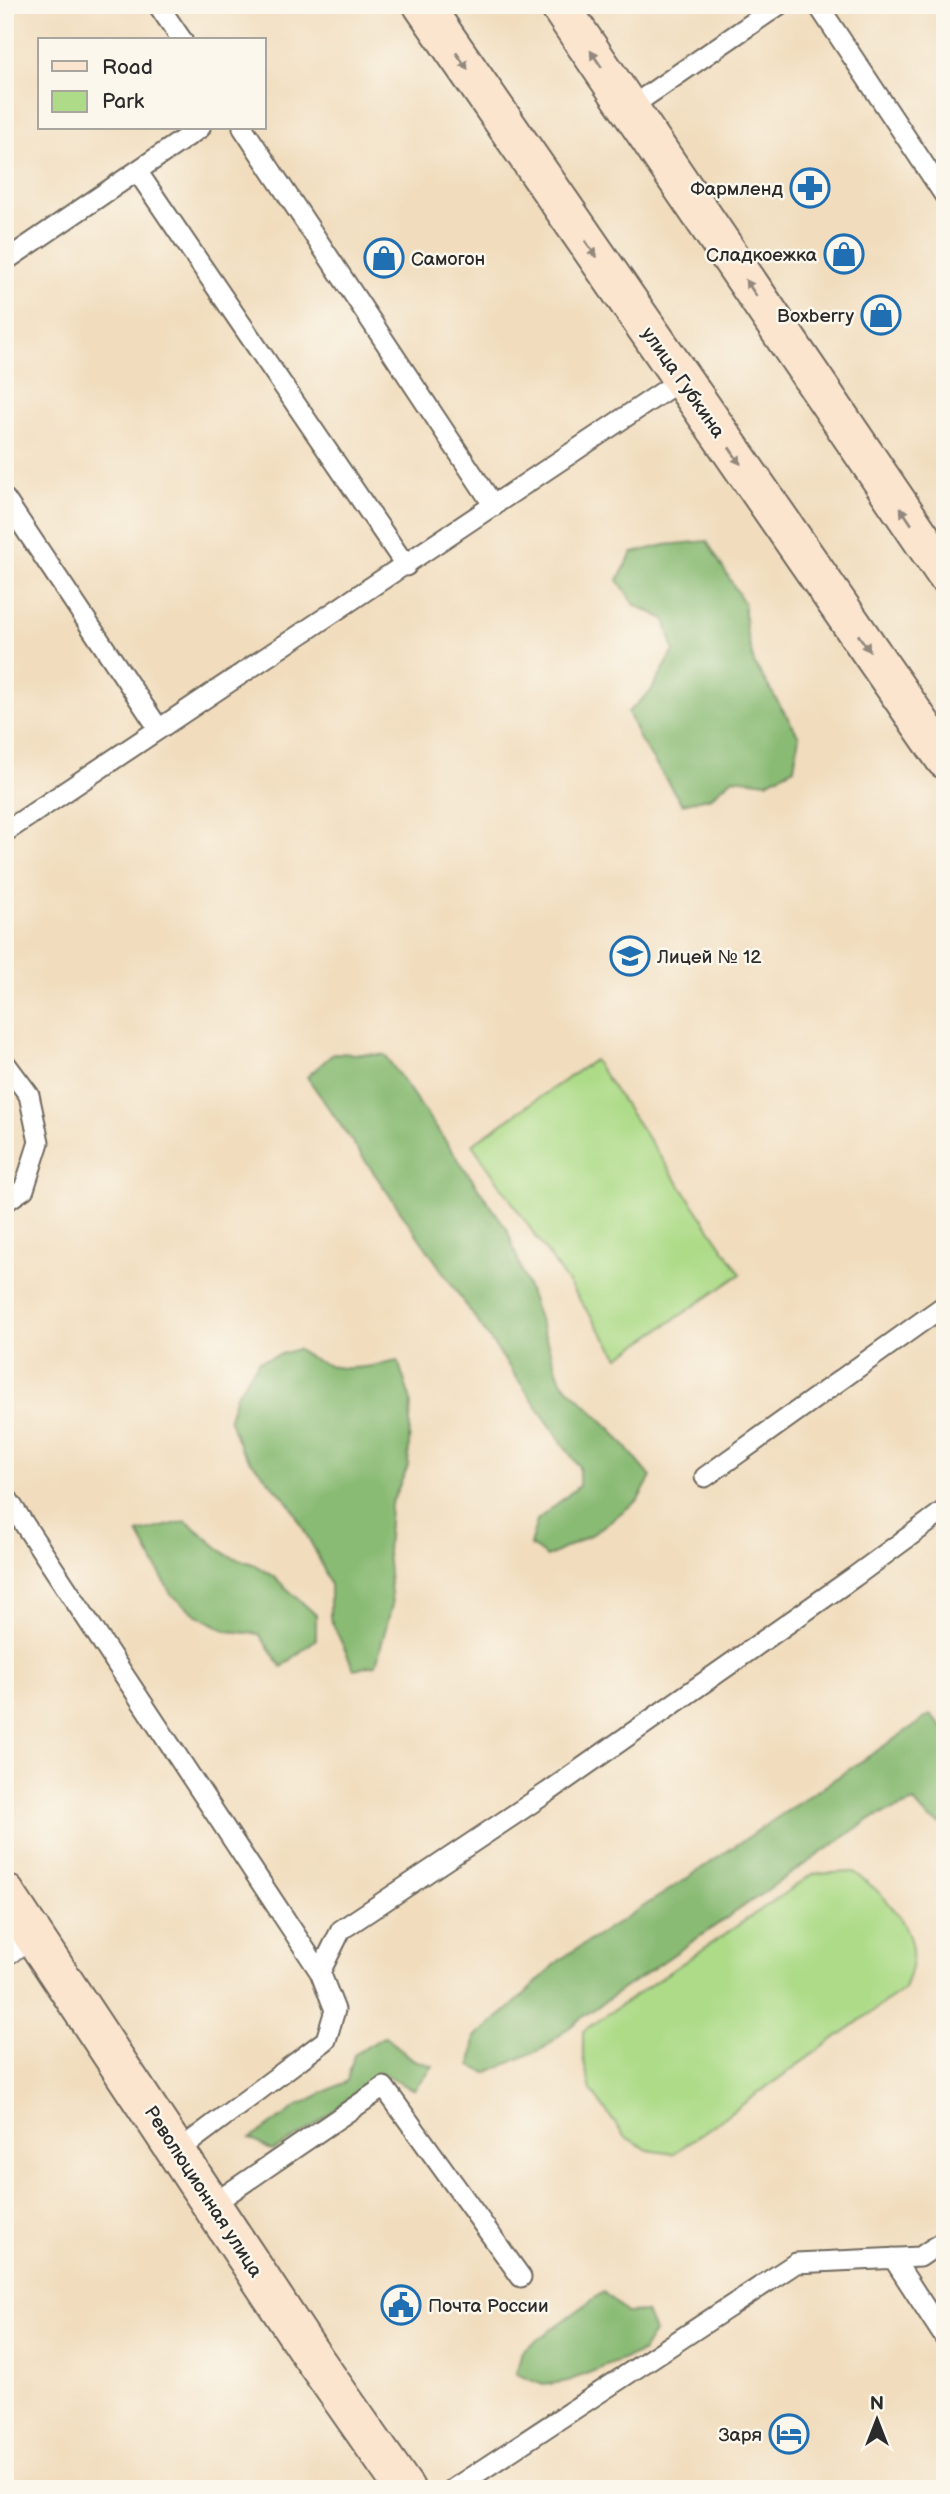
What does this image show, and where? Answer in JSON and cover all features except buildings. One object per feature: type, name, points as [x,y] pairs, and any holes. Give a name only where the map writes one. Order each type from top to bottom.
[{"type":"main road","name":"улица Губкина","points":[[423,5],[945,759]]},
{"type":"main road","points":[[559,5],[945,573]]},
{"type":"main road","name":"Революционная улица","points":[[5,1893],[18,1937],[178,2151],[309,2352],[405,2489]]},
{"type":"lane","points":[[158,5],[181,38]]},
{"type":"lane","points":[[629,108],[779,5]]},
{"type":"lane","points":[[818,5],[945,197]]},
{"type":"lane","points":[[5,261],[197,130]]},
{"type":"lane","points":[[244,130],[494,506]]},
{"type":"lane","points":[[137,172],[405,566]]},
{"type":"lane","points":[[5,831],[682,379]]},
{"type":"lane","points":[[5,499],[159,729]]},
{"type":"lane","points":[[5,1063],[29,1095],[39,1142],[24,1189],[5,1202]]},
{"type":"lane","points":[[705,1477],[945,1305]]},
{"type":"lane","points":[[5,1495],[320,1972],[335,2010],[326,2040],[178,2151]]},
{"type":"lane","points":[[320,1972],[341,1930],[548,1792],[945,1510]]},
{"type":"lane","points":[[213,2204],[384,2087],[521,2277]]},
{"type":"lane","points":[[453,2489],[796,2263],[920,2257],[945,2240]]},
{"type":"lane","points":[[893,2258],[945,2338]]},
{"type":"green space","points":[[707,541],[744,603],[746,629],[754,663],[799,736],[794,768],[767,782],[733,778],[711,797],[682,804],[640,740],[628,712],[651,691],[674,651],[665,619],[635,605],[618,580],[632,553],[665,545]]},
{"type":"green space","points":[[334,1053],[385,1055],[507,1229],[561,1381],[611,1429],[651,1477],[638,1500],[593,1534],[547,1557],[530,1545],[537,1520],[579,1486],[579,1467],[307,1077]]},
{"type":"green space","points":[[594,1060],[741,1274],[619,1357],[472,1144]]},
{"type":"green space","points":[[297,1349],[310,1358],[334,1367],[357,1368],[398,1361],[411,1401],[408,1466],[390,1507],[387,1552],[392,1605],[376,1665],[354,1669],[330,1618],[330,1584],[316,1552],[290,1504],[241,1450],[229,1418],[236,1395],[259,1361]]},
{"type":"green space","points":[[186,1521],[227,1555],[253,1564],[273,1576],[316,1615],[316,1639],[282,1667],[259,1634],[227,1631],[197,1615],[171,1594],[138,1533]]},
{"type":"green space","points":[[930,1715],[945,1730],[945,1826],[930,1820],[914,1802],[872,1818],[581,2018],[544,2048],[486,2073],[471,2066],[475,2037],[509,2009],[561,1959],[680,1883]]},
{"type":"green space","points":[[854,1872],[886,1900],[909,1935],[912,1962],[904,1989],[673,2154],[648,2150],[624,2136],[591,2090],[583,2058],[583,2031],[813,1874]]},
{"type":"green space","points":[[385,2036],[414,2060],[433,2066],[414,2090],[381,2073],[313,2127],[273,2151],[250,2139],[299,2105],[347,2081],[354,2055]]},
{"type":"green space","points":[[603,2292],[627,2313],[646,2312],[654,2332],[642,2352],[568,2381],[543,2385],[516,2374],[522,2351]]},
{"type":"place","name":"Фармленд","points":[[810,188]]},
{"type":"place","name":"Сладкоежка","points":[[844,254]]},
{"type":"place","name":"Самогон","points":[[384,258]]},
{"type":"place","name":"Boxberry","points":[[881,315]]},
{"type":"place","name":"Лицей № 12","points":[[630,956]]},
{"type":"place","name":"Почта России","points":[[401,2305]]},
{"type":"place","name":"Заря","points":[[789,2434]]}]
